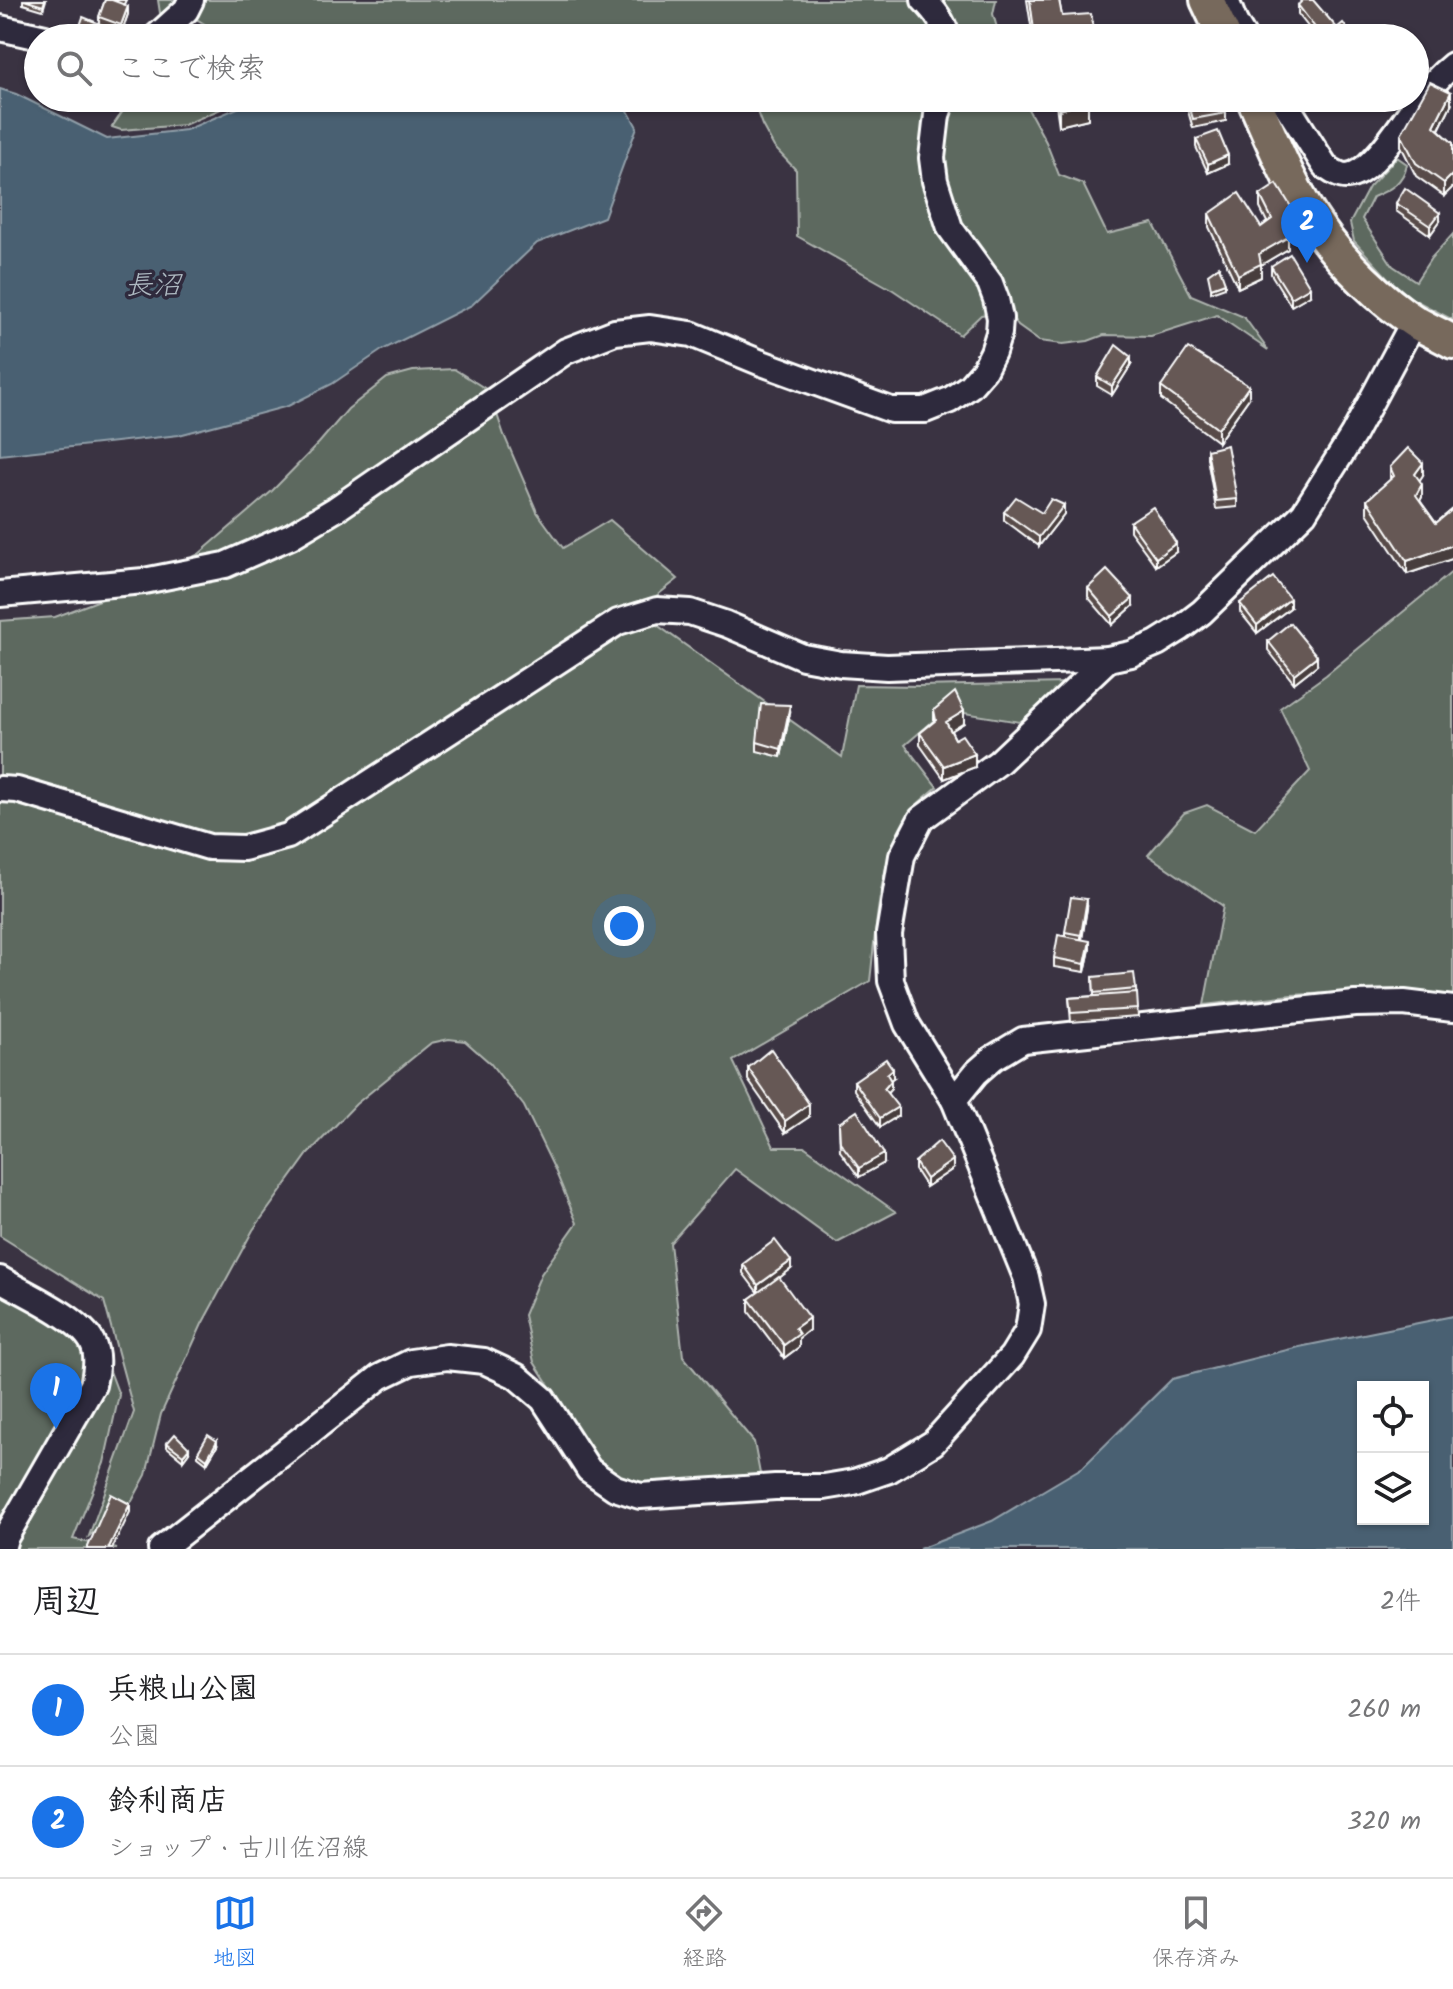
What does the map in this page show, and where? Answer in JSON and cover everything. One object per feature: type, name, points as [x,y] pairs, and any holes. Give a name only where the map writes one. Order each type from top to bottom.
[{"type":"main road","points":[[1260,112],[1301,200],[1319,230],[1361,278],[1414,321],[1453,342]]},
{"type":"street","points":[[170,24],[186,10],[191,0]]},
{"type":"street","points":[[924,0],[941,24]]},
{"type":"street","points":[[0,28],[24,33]]},
{"type":"street","points":[[1429,89],[1453,65]]},
{"type":"street","points":[[0,594],[144,581],[225,565],[291,536],[336,509],[566,351],[615,332],[650,328],[691,334],[891,410],[925,410],[950,400],[970,386],[984,370],[996,342],[1000,318],[990,283],[950,228],[935,181],[932,158],[938,112]]},
{"type":"street","points":[[1291,112],[1325,166],[1346,176],[1357,173],[1374,159],[1411,112]]},
{"type":"street","points":[[0,789],[17,790],[209,847],[244,848],[288,836],[618,622],[657,610],[690,612],[803,657],[841,664],[887,667],[1108,659],[1131,654],[1157,643],[1202,612],[1304,513],[1353,435],[1414,321]]},
{"type":"street","points":[[161,1549],[380,1377],[411,1362],[447,1357],[484,1361],[516,1376],[543,1399],[589,1470],[615,1488],[640,1496],[824,1487],[854,1482],[889,1470],[933,1443],[1012,1356],[1028,1330],[1032,1304],[1026,1277],[954,1100],[907,1024],[891,981],[889,934],[902,856],[921,819],[999,762],[1108,659]]},
{"type":"street","points":[[954,1100],[993,1058],[1023,1040],[1355,1004],[1404,1003],[1453,1009]]},
{"type":"street","points":[[0,1279],[78,1325],[93,1343],[97,1366],[93,1385],[5,1538],[2,1549]]},
{"type":"shaded area","points":[[158,0],[996,0],[993,14],[996,24],[204,24],[160,13]]},
{"type":"shaded area","points":[[122,112],[214,112],[184,125],[121,130],[112,127]]},
{"type":"shaded area","points":[[757,112],[1030,112],[1059,175],[1083,184],[1107,234],[1153,223],[1191,295],[1244,317],[1268,350],[1217,315],[1151,336],[1104,335],[1088,341],[1063,344],[1039,341],[1018,326],[1008,311],[981,315],[960,335],[893,290],[797,236],[796,170],[774,147]]},
{"type":"shaded area","points":[[1397,157],[1407,164],[1402,176],[1390,188],[1373,197],[1362,219],[1393,266],[1416,281],[1431,258],[1453,234],[1453,320],[1411,298],[1354,241],[1350,223],[1369,187]]},
{"type":"shaded area","points":[[454,369],[489,391],[537,512],[563,548],[610,520],[678,579],[651,600],[632,607],[842,757],[856,685],[1065,683],[1020,722],[946,710],[905,745],[937,787],[914,808],[893,844],[881,890],[870,981],[733,1061],[774,1147],[805,1147],[896,1212],[837,1243],[735,1169],[670,1243],[683,1356],[754,1442],[761,1479],[640,1485],[614,1474],[594,1455],[534,1362],[524,1315],[541,1274],[577,1223],[524,1106],[490,1063],[465,1041],[449,1039],[431,1043],[356,1104],[308,1154],[253,1230],[202,1324],[161,1414],[146,1475],[132,1501],[89,1536],[134,1412],[104,1301],[0,1236],[0,621],[55,617],[129,589],[199,554],[272,491],[348,409],[387,378],[413,371]]},
{"type":"shaded area","points":[[1453,571],[1453,998],[1393,990],[1291,995],[1204,1005],[1223,906],[1148,855],[1184,813],[1207,805],[1255,830],[1310,771],[1280,708],[1326,675]]},
{"type":"shaded area","points":[[0,1269],[90,1318],[119,1395],[104,1463],[73,1539],[117,1549],[0,1549]]},
{"type":"water","name":"長沼","points":[[0,89],[24,98],[24,112],[52,112],[107,139],[186,130],[228,112],[629,112],[637,127],[604,217],[537,243],[472,305],[382,350],[332,384],[288,406],[179,435],[0,455]]},
{"type":"water","points":[[1453,1316],[1453,1549],[919,1549],[992,1521],[1083,1467],[1172,1379],[1299,1347]]},
{"type":"building","points":[[24,0],[45,0],[43,6]]},
{"type":"building","points":[[105,0],[128,6],[121,24],[99,17]]},
{"type":"building","points":[[1030,0],[1059,0],[1062,16],[1091,14],[1093,24],[1033,24]]},
{"type":"building","points":[[1303,0],[1313,0],[1334,24],[1312,24],[1298,5]]},
{"type":"building","points":[[83,17],[100,24],[81,24]]},
{"type":"building","points":[[1429,84],[1451,92],[1434,126],[1453,143],[1453,174],[1444,183],[1416,163],[1401,134],[1413,112],[1429,112]]},
{"type":"building","points":[[1191,112],[1226,113],[1193,119]]},
{"type":"building","points":[[1218,131],[1228,155],[1208,164],[1196,139]]},
{"type":"building","points":[[1277,184],[1295,213],[1285,221],[1288,237],[1259,254],[1261,264],[1238,275],[1209,214],[1239,193],[1261,227],[1272,219],[1260,195]]},
{"type":"building","points":[[1405,188],[1440,213],[1430,226],[1396,203]]},
{"type":"building","points":[[1290,254],[1310,287],[1291,298],[1271,266]]},
{"type":"building","points":[[1219,266],[1225,283],[1211,288],[1208,274]]},
{"type":"building","points":[[1116,345],[1131,357],[1112,386],[1097,377]]},
{"type":"building","points":[[1188,348],[1249,386],[1218,429],[1161,387]]},
{"type":"building","points":[[1227,445],[1237,499],[1216,501],[1207,450]]},
{"type":"building","points":[[1408,448],[1423,463],[1415,474],[1422,484],[1416,495],[1436,523],[1453,509],[1453,545],[1407,561],[1367,500],[1394,476],[1390,467]]},
{"type":"building","points":[[1016,497],[1042,513],[1051,499],[1064,505],[1039,537],[1004,512]]},
{"type":"building","points":[[1153,507],[1176,543],[1156,558],[1130,522]]},
{"type":"building","points":[[1107,570],[1133,598],[1112,616],[1088,588]]},
{"type":"building","points":[[1273,577],[1290,599],[1257,625],[1240,603]]},
{"type":"building","points":[[1290,623],[1317,656],[1294,674],[1268,641]]},
{"type":"building","points":[[955,692],[964,711],[946,722],[955,739],[962,735],[975,754],[944,766],[920,733],[936,720],[934,710]]},
{"type":"building","points":[[761,704],[790,705],[781,749],[757,742]]},
{"type":"building","points":[[1071,897],[1087,899],[1081,935],[1065,932]]},
{"type":"building","points":[[1058,935],[1090,941],[1085,964],[1054,958]]},
{"type":"building","points":[[1134,973],[1136,989],[1094,993],[1093,977]]},
{"type":"building","points":[[1137,993],[1138,1009],[1071,1013],[1069,998]]},
{"type":"building","points":[[771,1049],[809,1104],[785,1121],[748,1068]]},
{"type":"building","points":[[886,1059],[893,1069],[887,1074],[891,1081],[884,1089],[898,1107],[880,1118],[854,1081]]},
{"type":"building","points":[[857,1111],[884,1154],[859,1168],[840,1142],[839,1123]]},
{"type":"building","points":[[939,1141],[953,1160],[926,1179],[915,1162]]},
{"type":"building","points":[[775,1240],[791,1261],[758,1285],[743,1264]]},
{"type":"building","points":[[779,1277],[809,1318],[795,1328],[799,1334],[784,1345],[749,1299]]},
{"type":"building","points":[[175,1434],[189,1448],[183,1455],[167,1443]]},
{"type":"building","points":[[208,1435],[217,1441],[207,1459],[198,1452]]},
{"type":"building","points":[[111,1494],[130,1504],[108,1549],[87,1549]]},
{"type":"place","name":"鈴利商店","points":[[1307,263]]},
{"type":"place","name":"兵粮山公園","points":[[56,1429]]}]
